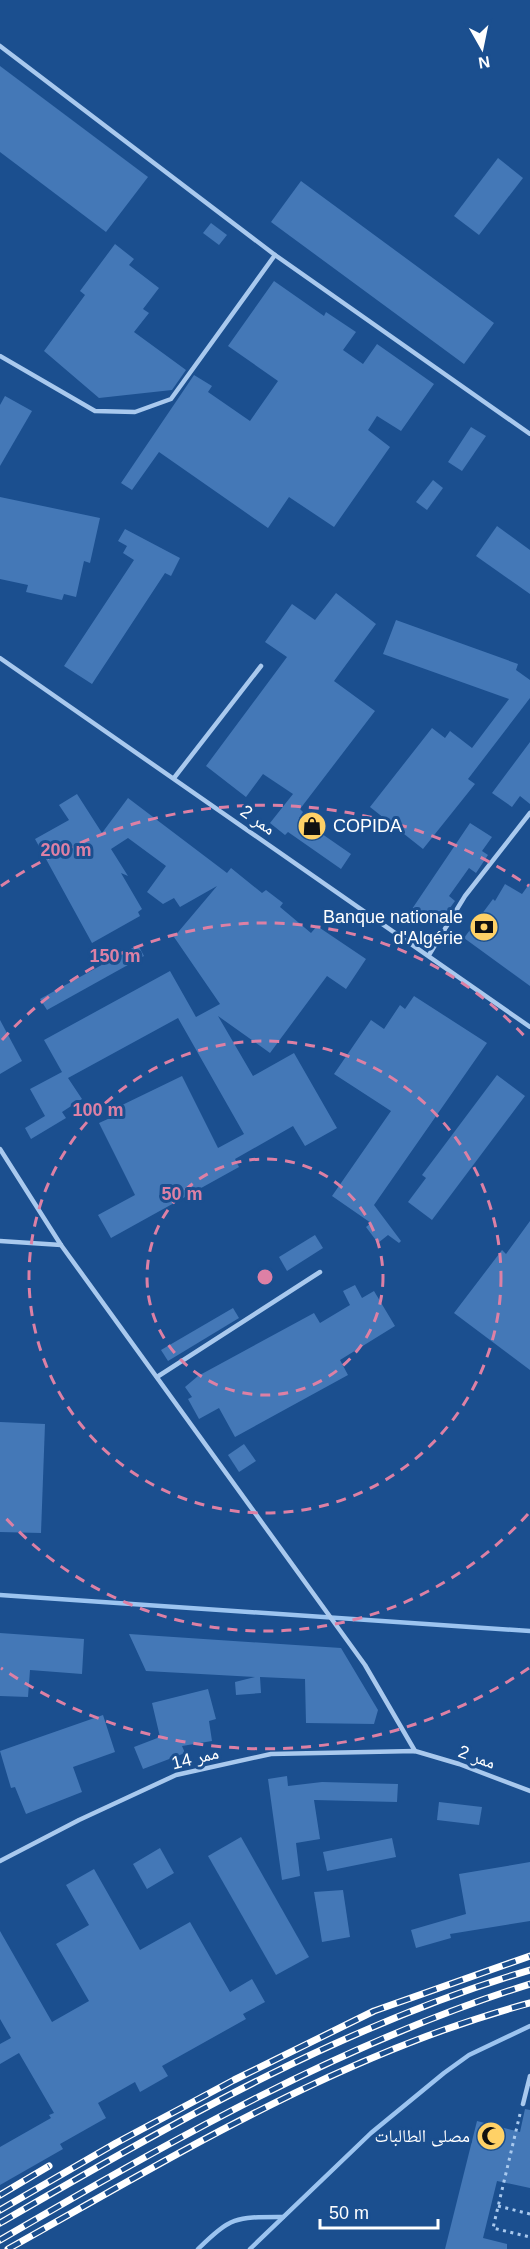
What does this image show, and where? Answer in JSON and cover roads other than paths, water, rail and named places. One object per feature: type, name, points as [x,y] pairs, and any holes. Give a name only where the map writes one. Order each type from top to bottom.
[{"type":"lane","points":[[0,46],[275,255],[530,434]]},
{"type":"lane","points":[[0,356],[95,411],[135,412],[171,399],[275,255]]},
{"type":"lane","name":"ممر 2","points":[[0,658],[530,1026]]},
{"type":"lane","points":[[174,778],[261,666]]},
{"type":"lane","points":[[429,955],[465,896],[530,813]]},
{"type":"lane","points":[[0,1149],[61,1245],[365,1665],[415,1751]]},
{"type":"lane","points":[[0,1241],[61,1245]]},
{"type":"lane","points":[[157,1377],[320,1272]]},
{"type":"lane","name":"ممر 2","points":[[415,1751],[459,1764],[530,1791]]},
{"type":"lane","name":"ممر 14","points":[[0,1861],[79,1820],[176,1775],[271,1754],[415,1751]]},
{"type":"lane","points":[[523,2104],[530,2076]]},
{"type":"waterway","points":[[0,1595],[530,1631]]},
{"type":"waterway","points":[[250,2249],[371,2133],[444,2073],[469,2055],[530,2026]]},
{"type":"waterway","points":[[198,2249],[227,2224],[244,2218],[283,2217]]},
{"type":"railway","points":[[0,2210],[116,2143],[234,2080],[374,2011],[530,1956]]},
{"type":"railway","points":[[0,2223],[192,2115],[324,2049],[391,2019],[530,1970]]},
{"type":"railway","points":[[0,2240],[193,2131],[324,2065],[460,2008],[530,1984]]},
{"type":"railway","points":[[8,2249],[197,2143],[327,2078],[393,2049],[460,2024],[530,2003]]},
{"type":"railway","points":[[0,2195],[49,2166]]},
{"type":"place","name":"COPIDA","points":[[312,826]]},
{"type":"place","name":"Banque nationale d'Algérie","points":[[484,927]]},
{"type":"place","name":"مصلى الطالبات","points":[[491,2136]]}]
